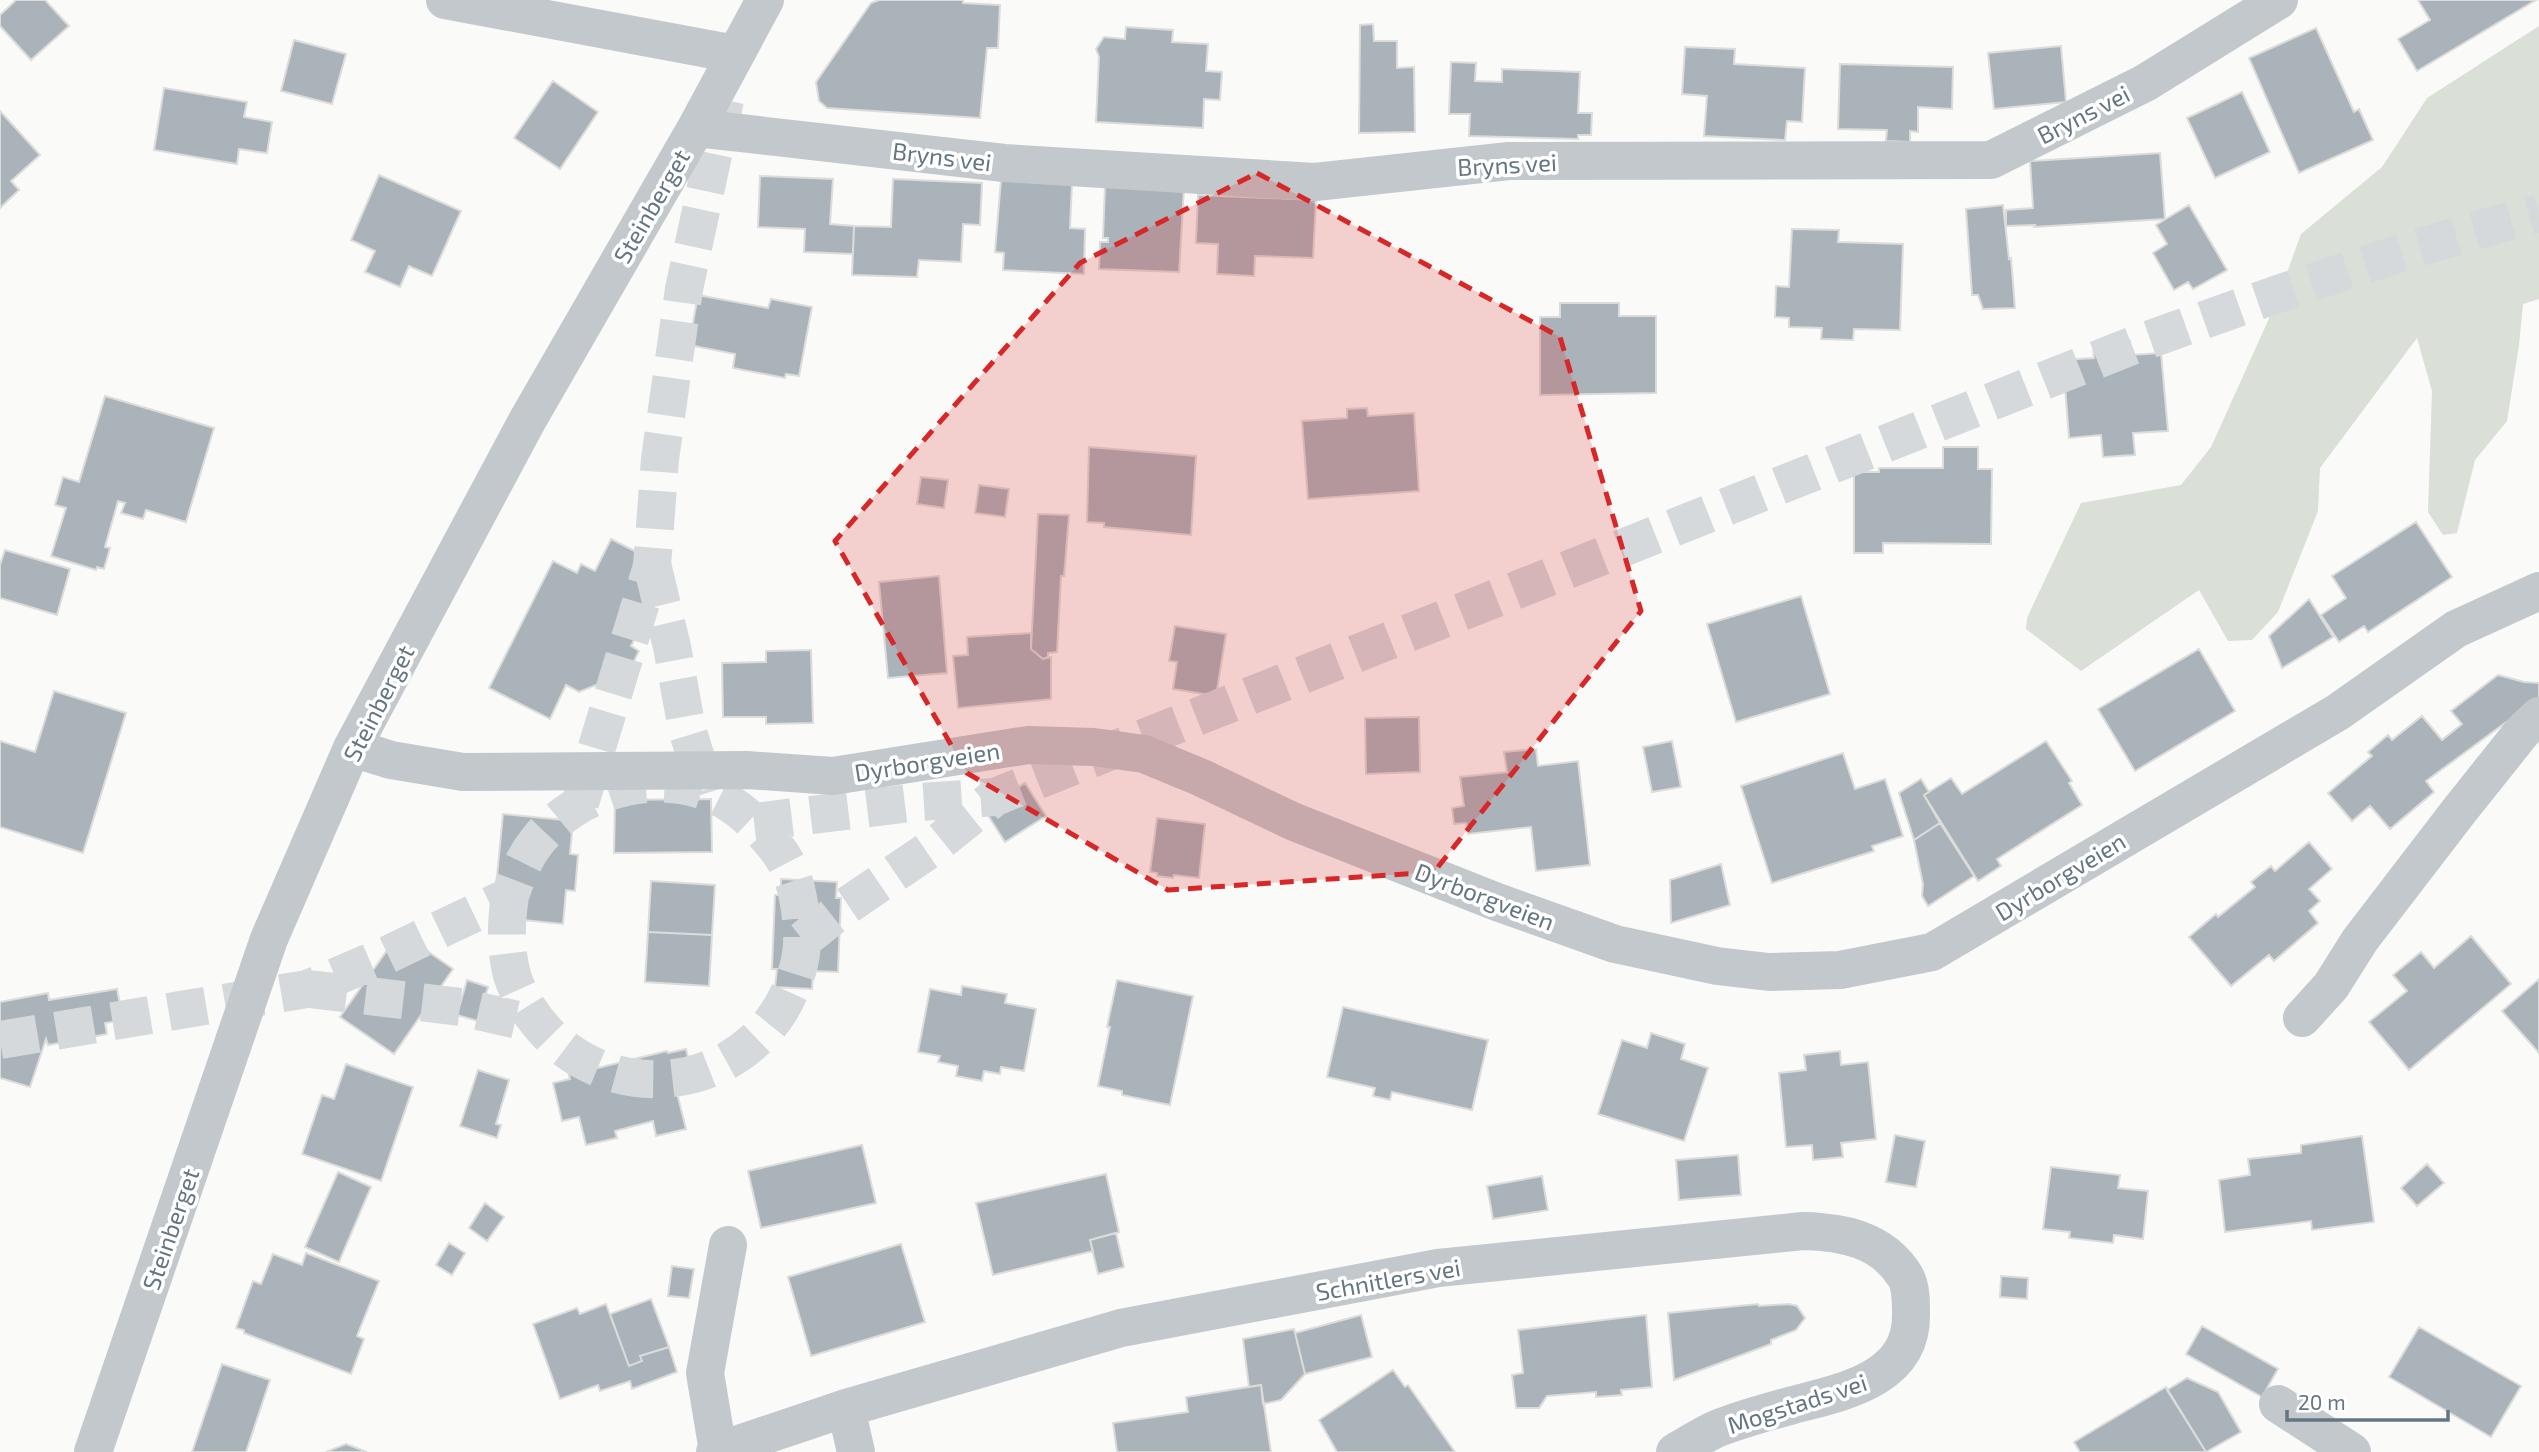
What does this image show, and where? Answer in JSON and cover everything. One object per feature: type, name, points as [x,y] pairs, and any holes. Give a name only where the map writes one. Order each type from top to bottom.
[{"type":"street","points":[[445,0],[735,54]]},
{"type":"street","name":"Steinberget","points":[[93,1452],[269,939],[352,748],[527,421],[696,128],[765,0]]},
{"type":"street","name":"Bryns vei","points":[[696,128],[1004,163],[1315,182],[1509,161],[1991,160],[2145,83],[2279,0]]},
{"type":"street","name":"Dyrborgveien","points":[[352,748],[391,760],[463,772],[747,770],[833,776],[1028,745],[1094,747],[1144,754],[1330,836],[1497,902],[1615,944],[1717,966],[1769,972],[1840,970],[1932,952],[2338,712],[2456,629],[2539,591]]},
{"type":"street","points":[[2302,1018],[2332,986],[2360,940],[2459,811],[2522,732],[2539,716]]},
{"type":"street","name":"Schnitlers vei","points":[[717,1452],[846,1408],[1121,1328],[1438,1268],[1803,1231],[1837,1232],[1870,1244],[1891,1258],[1906,1278],[1911,1298]]},
{"type":"street","points":[[717,1452],[705,1373],[728,1245]]},
{"type":"street","name":"Mogstads vei","points":[[1675,1452],[1722,1426],[1853,1389],[1878,1376],[1898,1356],[1908,1339],[1911,1298]]},
{"type":"street","points":[[2278,1404],[2352,1452]]},
{"type":"street","points":[[846,1408],[856,1452]]},
{"type":"highlighted area","points":[[1257,173],[1560,337],[1641,611],[1434,872],[1168,890],[967,773],[835,541],[1080,263]]},
{"type":"shaded area","points":[[2539,26],[2539,299],[2523,304],[2507,421],[2475,460],[2457,533],[2443,535],[2428,512],[2432,391],[2417,338],[2320,468],[2318,511],[2278,612],[2252,640],[2228,641],[2199,590],[2081,671],[2026,629],[2027,618],[2081,503],[2181,485],[2211,447],[2276,303],[2301,234],[2382,167],[2427,98]]},
{"type":"building","points":[[16,0],[45,0],[69,26],[31,60],[0,26],[0,15]]},
{"type":"building","points":[[879,0],[963,0],[963,3],[1000,5],[998,48],[987,48],[980,118],[827,108],[819,101],[816,82],[871,3]]},
{"type":"building","points":[[2418,0],[2536,0],[2417,71],[2398,39],[2430,20]]},
{"type":"building","points":[[1373,24],[1374,41],[1397,41],[1397,68],[1414,67],[1415,132],[1359,133],[1360,25]]},
{"type":"building","points":[[1126,27],[1173,30],[1172,42],[1208,44],[1206,71],[1222,72],[1220,100],[1204,99],[1203,128],[1096,122],[1099,57],[1096,49],[1104,37],[1125,39]]},
{"type":"building","points":[[2316,28],[2354,112],[2359,109],[2373,140],[2299,173],[2249,58]]},
{"type":"building","points":[[294,40],[346,54],[332,104],[281,91]]},
{"type":"building","points":[[2061,46],[2066,102],[1994,109],[1988,53]]},
{"type":"building","points":[[1685,47],[1735,49],[1734,64],[1805,68],[1802,122],[1787,121],[1785,140],[1704,136],[1707,96],[1682,94]]},
{"type":"building","points":[[1451,62],[1476,63],[1475,81],[1502,82],[1502,69],[1580,72],[1578,113],[1592,113],[1591,135],[1578,135],[1578,139],[1469,136],[1470,114],[1449,114]]},
{"type":"building","points":[[1840,64],[1953,67],[1952,109],[1918,107],[1918,132],[1910,131],[1910,142],[1886,141],[1887,130],[1838,129]]},
{"type":"building","points":[[553,81],[598,112],[560,169],[514,138]]},
{"type":"building","points":[[164,88],[247,102],[244,117],[272,122],[267,153],[239,149],[237,164],[154,150]]},
{"type":"building","points":[[2242,92],[2270,152],[2215,178],[2187,118]]},
{"type":"building","points":[[0,111],[40,155],[11,181],[19,190],[0,208]]},
{"type":"building","points":[[2160,153],[2165,219],[2034,227],[2035,225],[2006,226],[2006,210],[2033,208],[2030,161]]},
{"type":"building","points":[[379,175],[461,211],[432,276],[409,266],[400,287],[365,272],[375,251],[351,240]]},
{"type":"building","points":[[760,176],[833,179],[830,224],[854,226],[853,254],[804,252],[805,229],[758,227]]},
{"type":"building","points":[[893,179],[982,183],[980,225],[963,224],[961,262],[919,260],[917,277],[852,275],[854,226],[891,227]]},
{"type":"building","points":[[1001,180],[1072,183],[1070,228],[1085,229],[1084,274],[1003,270],[1004,253],[995,252]]},
{"type":"building","points":[[1105,186],[1184,189],[1179,272],[1099,269],[1100,242],[1108,242],[1108,238],[1103,238]]},
{"type":"building","points":[[1198,195],[1316,200],[1313,258],[1255,256],[1254,276],[1217,274],[1218,244],[1196,243]]},
{"type":"building","points":[[2003,205],[2015,308],[1983,309],[1978,295],[1972,295],[1966,209]]},
{"type":"building","points":[[2189,205],[2227,270],[2193,289],[2188,282],[2174,290],[2153,253],[2167,244],[2156,225]]},
{"type":"building","points":[[1792,229],[1839,230],[1838,242],[1903,244],[1900,330],[1854,329],[1853,340],[1821,339],[1822,328],[1789,327],[1789,318],[1775,317],[1776,286],[1789,287]]},
{"type":"building","points":[[698,295],[768,308],[771,299],[812,307],[799,376],[786,374],[785,378],[733,368],[735,354],[689,345]]},
{"type":"building","points":[[1560,303],[1619,303],[1619,316],[1656,316],[1656,393],[1540,395],[1540,317],[1560,317]]},
{"type":"building","points":[[2130,341],[2131,355],[2161,353],[2168,431],[2133,433],[2135,455],[2103,457],[2101,435],[2069,438],[2063,360],[2094,358],[2093,344]]},
{"type":"building","points":[[105,396],[214,428],[186,522],[146,510],[143,519],[121,513],[125,503],[118,501],[105,547],[110,548],[104,569],[97,567],[96,570],[51,556],[66,508],[55,505],[63,477],[79,482]]},
{"type":"building","points":[[1367,408],[1368,416],[1414,413],[1419,491],[1308,499],[1302,421],[1347,418],[1347,409]]},
{"type":"building","points":[[1089,447],[1196,456],[1191,535],[1104,527],[1104,523],[1087,522]]},
{"type":"building","points":[[1943,447],[1978,447],[1978,469],[1992,469],[1991,544],[1883,543],[1883,553],[1854,553],[1854,472],[1879,472],[1879,468],[1943,468]]},
{"type":"building","points":[[921,477],[948,480],[944,508],[917,504]]},
{"type":"building","points":[[979,485],[1009,489],[1005,517],[975,513]]},
{"type":"building","points":[[1038,514],[1069,515],[1064,576],[1061,576],[1057,652],[1048,653],[1048,657],[1043,659],[1031,649]]},
{"type":"building","points":[[2416,522],[2452,577],[2368,632],[2364,626],[2339,642],[2321,615],[2346,598],[2332,576]]},
{"type":"building","points":[[611,539],[670,569],[631,646],[639,651],[633,663],[611,679],[579,692],[566,685],[550,719],[489,688],[553,561],[577,573],[581,564],[595,571]]},
{"type":"building","points":[[5,550],[70,569],[57,615],[0,598],[0,565]]},
{"type":"building","points":[[939,576],[947,673],[888,678],[879,582]]},
{"type":"building","points":[[1801,596],[1830,694],[1736,722],[1707,624]]},
{"type":"building","points":[[2309,599],[2333,637],[2282,668],[2269,636]]},
{"type":"building","points":[[1175,626],[1226,634],[1216,696],[1173,689],[1177,662],[1169,661]]},
{"type":"building","points":[[1031,633],[1031,649],[1043,659],[1051,657],[1051,699],[958,708],[953,656],[968,655],[967,637]]},
{"type":"building","points":[[2199,649],[2235,711],[2135,771],[2098,709]]},
{"type":"building","points":[[811,650],[813,723],[766,724],[766,717],[723,717],[722,663],[766,662],[766,651]]},
{"type":"building","points":[[2498,675],[2539,683],[2539,698],[2426,781],[2434,792],[2390,829],[2370,806],[2352,821],[2328,793],[2372,756],[2368,752],[2388,735],[2392,740],[2422,716],[2442,740],[2462,724],[2451,711]]},
{"type":"building","points":[[54,691],[126,713],[83,853],[0,827],[0,741],[35,752]]},
{"type":"building","points":[[1419,717],[1420,772],[1366,774],[1365,718]]},
{"type":"building","points":[[1672,741],[1681,787],[1652,792],[1643,747]]},
{"type":"building","points":[[2046,741],[2072,781],[2069,783],[2082,805],[1997,859],[2001,866],[1978,881],[1924,795],[1951,778],[1962,794]]},
{"type":"building","points":[[1536,749],[1538,766],[1578,761],[1590,865],[1536,871],[1531,827],[1468,834],[1466,823],[1454,824],[1452,808],[1464,806],[1460,777],[1507,772],[1504,752]]},
{"type":"building","points":[[1843,753],[1855,789],[1885,779],[1903,836],[1872,846],[1874,851],[1772,883],[1741,786]]},
{"type":"building","points":[[1921,779],[1929,792],[1924,795],[1940,823],[1914,840],[1899,793]]},
{"type":"building","points":[[1025,783],[1046,816],[1005,842],[984,809]]},
{"type":"building","points":[[711,799],[712,852],[614,853],[615,800]]},
{"type":"building","points":[[503,814],[573,821],[570,854],[578,855],[575,891],[566,890],[563,924],[493,917]]},
{"type":"building","points":[[1157,818],[1205,824],[1199,878],[1174,875],[1173,878],[1157,876],[1157,873],[1150,872]]},
{"type":"building","points":[[1940,823],[1974,876],[1928,906],[1922,896],[1923,884],[1914,840]]},
{"type":"building","points":[[2309,842],[2332,869],[2309,889],[2320,901],[2309,911],[2318,923],[2274,961],[2269,955],[2231,986],[2189,937],[2255,887],[2251,882],[2271,866],[2275,871]]},
{"type":"building","points":[[1721,864],[1730,905],[1671,923],[1670,880]]},
{"type":"building","points":[[781,879],[837,882],[836,898],[841,898],[838,972],[813,971],[812,989],[775,987],[777,969],[772,969],[775,895],[781,895]]},
{"type":"building","points":[[651,881],[715,885],[712,935],[648,932]]},
{"type":"building","points":[[400,932],[453,969],[394,1054],[340,1017]]},
{"type":"building","points":[[648,932],[712,935],[709,986],[645,982]]},
{"type":"building","points":[[2471,936],[2511,984],[2409,1070],[2369,1022],[2407,991],[2393,975],[2421,952],[2434,968]]},
{"type":"building","points":[[2539,979],[2539,1053],[2502,1011]]},
{"type":"building","points":[[467,980],[488,987],[478,1021],[457,1015]]},
{"type":"building","points":[[1117,980],[1193,996],[1170,1105],[1122,1095],[1122,1091],[1098,1086]]},
{"type":"building","points":[[962,986],[1007,994],[1005,1003],[1036,1009],[1024,1071],[1001,1067],[1000,1074],[984,1071],[982,1081],[956,1076],[958,1066],[938,1062],[940,1056],[918,1052],[930,989],[961,995]]},
{"type":"building","points":[[117,989],[123,1020],[105,1023],[107,1034],[48,1045],[46,1039],[30,1087],[0,1078],[0,1002],[48,993],[49,1000]]},
{"type":"building","points":[[1343,1007],[1488,1040],[1472,1110],[1392,1092],[1390,1100],[1373,1096],[1375,1088],[1327,1077]]},
{"type":"building","points":[[1651,1033],[1685,1044],[1681,1059],[1708,1068],[1684,1141],[1598,1114],[1622,1040],[1647,1048]]},
{"type":"building","points":[[686,1049],[695,1085],[676,1089],[686,1129],[656,1136],[653,1121],[615,1131],[617,1138],[586,1145],[579,1117],[562,1121],[553,1083],[570,1079],[569,1075],[667,1051]]},
{"type":"building","points":[[1840,1051],[1841,1065],[1868,1062],[1876,1139],[1841,1143],[1843,1157],[1813,1160],[1812,1145],[1786,1147],[1779,1073],[1806,1070],[1804,1055]]},
{"type":"building","points":[[346,1064],[413,1087],[381,1181],[302,1154],[322,1095],[334,1099]]},
{"type":"building","points":[[478,1070],[509,1080],[496,1124],[501,1125],[497,1138],[460,1126]]},
{"type":"building","points":[[1895,1135],[1925,1141],[1916,1187],[1886,1182]]},
{"type":"building","points":[[2362,1136],[2374,1222],[2312,1230],[2311,1221],[2225,1232],[2219,1180],[2250,1175],[2248,1159],[2301,1153],[2301,1145]]},
{"type":"building","points":[[862,1145],[876,1203],[761,1228],[748,1171]]},
{"type":"building","points":[[1738,1155],[1741,1195],[1679,1200],[1676,1160]]},
{"type":"building","points":[[2427,1164],[2444,1183],[2417,1206],[2401,1188]]},
{"type":"building","points":[[2051,1167],[2120,1175],[2118,1188],[2148,1191],[2143,1239],[2114,1235],[2113,1243],[2069,1238],[2070,1232],[2043,1229]]},
{"type":"building","points":[[338,1172],[371,1187],[339,1262],[305,1247]]},
{"type":"building","points":[[1106,1174],[1119,1232],[1090,1240],[1093,1251],[993,1275],[976,1203]]},
{"type":"building","points":[[1542,1176],[1548,1210],[1493,1219],[1487,1186]]},
{"type":"building","points":[[485,1203],[504,1217],[487,1241],[469,1228]]},
{"type":"building","points":[[1116,1233],[1124,1267],[1098,1274],[1090,1240]]},
{"type":"building","points":[[449,1243],[465,1253],[452,1275],[436,1265]]},
{"type":"building","points":[[901,1244],[925,1322],[811,1356],[788,1277]]},
{"type":"building","points":[[306,1253],[379,1281],[357,1336],[364,1339],[351,1374],[236,1328],[253,1281],[261,1284],[273,1254],[302,1265]]},
{"type":"building","points":[[672,1266],[694,1269],[689,1298],[668,1296]]},
{"type":"building","points":[[2001,1276],[2028,1278],[2027,1299],[2000,1297]]},
{"type":"building","points":[[651,1299],[669,1347],[640,1356],[642,1361],[629,1366],[610,1314]]},
{"type":"building","points":[[606,1304],[629,1366],[642,1361],[640,1356],[669,1347],[677,1372],[632,1389],[630,1381],[600,1391],[598,1385],[560,1399],[533,1324],[577,1308],[580,1314]]},
{"type":"building","points":[[1758,1304],[1797,1306],[1805,1318],[1796,1330],[1771,1340],[1771,1344],[1674,1380],[1668,1313]]},
{"type":"building","points":[[1361,1315],[1372,1357],[1305,1374],[1295,1333]]},
{"type":"building","points":[[1646,1315],[1652,1387],[1621,1390],[1622,1395],[1596,1397],[1596,1392],[1547,1396],[1539,1408],[1516,1408],[1512,1375],[1523,1373],[1518,1330]]},
{"type":"building","points":[[2202,1326],[2278,1369],[2262,1397],[2186,1354]]},
{"type":"building","points":[[2419,1327],[2521,1386],[2491,1437],[2389,1377]]},
{"type":"building","points":[[1294,1329],[1305,1374],[1281,1400],[1263,1404],[1261,1385],[1249,1387],[1243,1339]]},
{"type":"building","points":[[222,1364],[270,1380],[246,1452],[192,1452]]},
{"type":"building","points":[[1393,1370],[1405,1387],[1408,1385],[1455,1452],[1337,1452],[1319,1420]]},
{"type":"building","points":[[2187,1378],[2218,1392],[2241,1432],[2206,1452],[2167,1390]]},
{"type":"building","points":[[1261,1385],[1271,1452],[1117,1452],[1113,1423],[1188,1412],[1186,1397]]},
{"type":"building","points":[[2166,1387],[2206,1452],[2080,1452],[2074,1442]]},
{"type":"building","points":[[346,1444],[367,1452],[326,1452]]},
{"type":"tunnel","points":[[580,803],[652,566],[660,459],[684,289],[725,100]]},
{"type":"tunnel","points":[[803,940],[842,909],[929,850],[995,797],[2134,345],[2386,258],[2539,213]]},
{"type":"tunnel","points":[[653,568],[672,647],[687,729],[707,793]]},
{"type":"tunnel","points":[[0,1040],[307,989],[387,955],[510,896],[529,853],[556,822],[600,795],[624,787],[650,784],[675,784],[724,800],[752,821],[775,846],[792,875],[798,897],[802,930],[800,962],[790,992],[780,1010],[758,1037],[732,1058],[703,1071],[672,1078],[640,1078],[608,1072],[578,1058],[551,1037],[523,1000],[515,984],[508,955],[510,896]]},
{"type":"tunnel","points":[[754,822],[919,802],[995,797]]},
{"type":"tunnel","points":[[309,989],[461,1007],[539,1025]]}]
